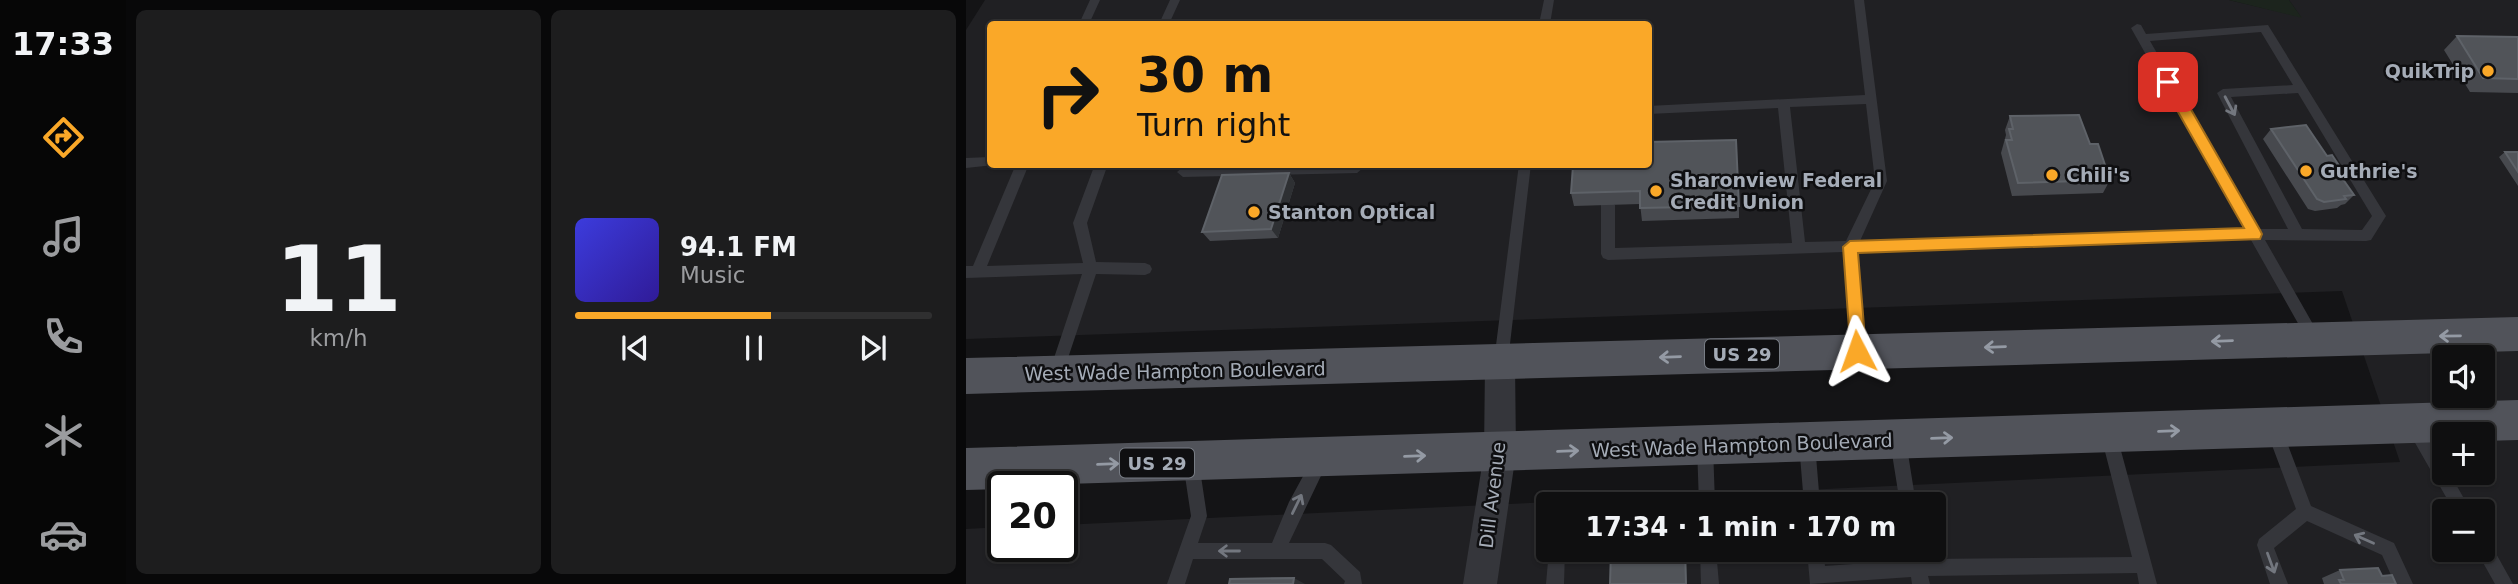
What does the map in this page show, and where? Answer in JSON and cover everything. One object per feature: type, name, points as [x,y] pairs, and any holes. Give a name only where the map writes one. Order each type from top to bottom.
[{"type":"main road","name":"West Wade Hampton Boulevard","points":[[966,376],[2518,334]]},
{"type":"main road","name":"West Wade Hampton Boulevard","points":[[966,469],[2518,419]]},
{"type":"street","name":"Dill Avenue","points":[[1480,584],[1500,453],[1500,363]]},
{"type":"lane","points":[[1085,21],[1095,0]]},
{"type":"lane","points":[[1165,21],[1175,0]]},
{"type":"lane","points":[[1546,21],[1549,0]]},
{"type":"lane","points":[[1857,351],[1850,247],[1881,181],[1859,0]]},
{"type":"lane","points":[[1608,205],[1608,254],[2255,234],[2365,236],[2378,216],[2264,28],[2140,33],[2255,234],[2314,338]]},
{"type":"lane","points":[[2298,235],[2223,93],[2301,89]]},
{"type":"lane","points":[[1652,110],[1871,99]]},
{"type":"lane","points":[[1784,104],[1799,249]]},
{"type":"lane","points":[[966,163],[987,162]]},
{"type":"lane","points":[[1021,168],[972,272],[1145,269]]},
{"type":"lane","points":[[1055,374],[1091,268],[1080,223],[1101,168]]},
{"type":"lane","points":[[1183,172],[1357,168]]},
{"type":"lane","points":[[1500,363],[1524,168]]},
{"type":"lane","points":[[2412,422],[2456,499]]},
{"type":"lane","points":[[2273,427],[2305,512],[2388,549],[2404,584]]},
{"type":"lane","points":[[2108,433],[2148,584]]},
{"type":"lane","points":[[1898,440],[1906,492]]},
{"type":"lane","points":[[1807,443],[1811,492]]},
{"type":"lane","points":[[1705,446],[1707,492]]},
{"type":"lane","points":[[1277,551],[1295,508],[1321,458]]},
{"type":"lane","points":[[1175,584],[1199,516],[1190,462]]},
{"type":"lane","points":[[2279,584],[2265,544],[2305,512]]},
{"type":"lane","points":[[1187,551],[1325,551],[1354,578],[1353,584]]},
{"type":"lane","points":[[1555,584],[1556,562]]},
{"type":"lane","points":[[1709,562],[1710,584]]},
{"type":"lane","points":[[1816,562],[1818,580],[2143,565]]},
{"type":"lane","points":[[2492,562],[2504,584]]},
{"type":"shaded area","points":[[985,0],[2229,0],[2301,17],[2289,0],[2518,0],[2518,584],[966,584],[966,529],[987,528],[987,562],[1078,562],[1078,524],[1536,503],[1536,562],[1946,562],[1946,492],[1763,492],[2400,462],[2342,291],[966,339],[966,30]]},
{"type":"shaded area","points":[[2229,0],[2289,0],[2302,18]]},
{"type":"building","points":[[2457,36],[2518,37],[2518,79],[2483,78]]},
{"type":"building","name":"Chili's","points":[[2079,115],[2090,144],[2098,144],[2110,180],[2018,183],[2006,140],[2012,140],[2010,116]]},
{"type":"building","points":[[2306,125],[2327,156],[2332,155],[2340,167],[2335,168],[2354,195],[2324,202],[2317,199],[2271,129]]},
{"type":"building","name":"Sharonview Federal Credit Union","points":[[1736,140],[1739,206],[1640,208],[1640,191],[1571,193],[1573,168],[1652,168],[1652,142]]},
{"type":"building","points":[[2505,152],[2518,152],[2518,172]]},
{"type":"building","name":"Stanton Optical","points":[[1289,173],[1271,229],[1202,232],[1222,175]]},
{"type":"building","points":[[1611,562],[1685,562],[1686,584],[1610,584]]},
{"type":"building","points":[[2378,568],[2382,576],[2392,575],[2396,584],[2341,584],[2339,580],[2344,580],[2340,570]]},
{"type":"building","points":[[1294,578],[1293,584],[1229,584],[1230,579]]},
{"type":"place","name":"QuikTrip","points":[[2488,71]]},
{"type":"place","name":"Guthrie's","points":[[2306,171]]},
{"type":"place","name":"Chili's","points":[[2052,175]]},
{"type":"place","name":"Sharonview Federal Credit Union","points":[[1656,191]]},
{"type":"place","name":"Stanton Optical","points":[[1254,212]]},
{"type":"route","points":[[1857,351],[1850,247],[2255,234],[2168,82]]}]
